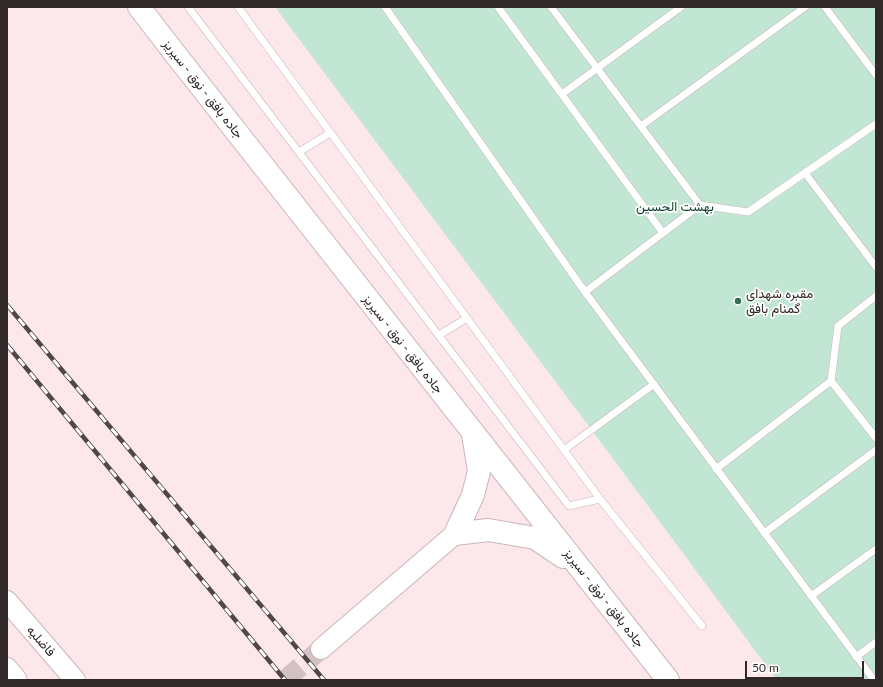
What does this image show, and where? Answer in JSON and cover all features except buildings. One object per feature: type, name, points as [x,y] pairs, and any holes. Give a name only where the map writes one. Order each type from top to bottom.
[{"type":"main road","name":"جاده بافق - نوق - سیریز","points":[[139,7],[668,680]]},
{"type":"main road","points":[[455,534],[473,495],[479,472],[473,433]]},
{"type":"main road","points":[[455,534],[488,530],[535,538],[582,570]]},
{"type":"street","points":[[321,649],[455,534]]},
{"type":"street","name":"فاضلیه","points":[[7,602],[75,680]]},
{"type":"street","points":[[7,668],[17,680]]},
{"type":"lane","points":[[188,7],[569,506],[600,499]]},
{"type":"lane","points":[[238,7],[600,499],[702,626]]},
{"type":"lane","points":[[385,7],[585,292],[874,680]]},
{"type":"lane","points":[[498,7],[663,233]]},
{"type":"lane","points":[[551,7],[700,205],[748,212],[876,124]]},
{"type":"lane","points":[[562,94],[681,7]]},
{"type":"lane","points":[[641,126],[805,7]]},
{"type":"lane","points":[[825,7],[876,75]]},
{"type":"lane","points":[[299,152],[330,132]]},
{"type":"lane","points":[[805,173],[876,267]]},
{"type":"lane","points":[[585,292],[700,205]]},
{"type":"lane","points":[[716,469],[831,381],[838,326],[876,296]]},
{"type":"lane","points":[[439,335],[467,318]]},
{"type":"lane","points":[[831,381],[876,438]]},
{"type":"lane","points":[[564,450],[654,384]]},
{"type":"lane","points":[[764,533],[876,450]]},
{"type":"lane","points":[[811,596],[876,550]]},
{"type":"lane","points":[[856,657],[876,642]]},
{"type":"green space","name":"بهشت الحسین","points":[[275,7],[876,7],[876,680],[777,680]]},
{"type":"tunnel","points":[[285,680],[321,649]]},
{"type":"railway","points":[[7,305],[324,680]]},
{"type":"railway","points":[[7,345],[285,680]]},
{"type":"place","name":"مقبره شهدای گمنام بافق","points":[[738,301]]}]
